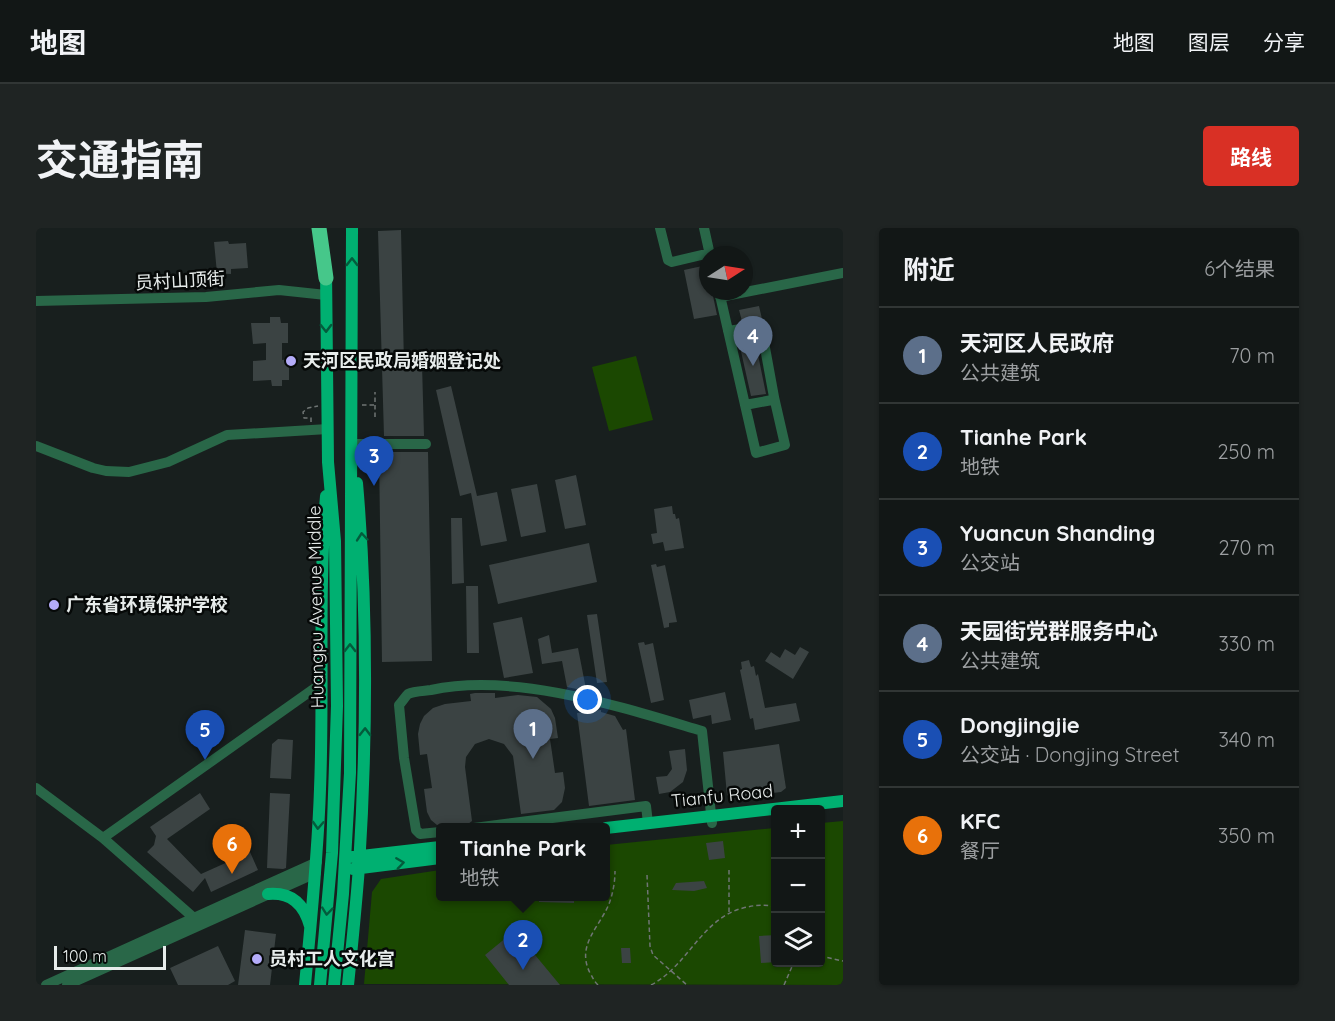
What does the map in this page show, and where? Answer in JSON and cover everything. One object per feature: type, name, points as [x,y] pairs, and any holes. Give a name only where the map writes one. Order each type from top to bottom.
[{"type":"highway","points":[[319,228],[326,278]]},
{"type":"main road","name":"Huangpu Avenue Middle","points":[[320,985],[332,853],[337,706],[334,541],[328,462],[326,228]]},
{"type":"main road","name":"Huangpu Avenue Middle","points":[[334,985],[347,832],[351,706],[352,228]]},
{"type":"main road","points":[[348,985],[359,862],[365,727],[363,564],[352,425]]},
{"type":"main road","points":[[305,985],[316,868],[320,789],[321,583],[328,462]]},
{"type":"main road","points":[[320,789],[327,801],[339,808],[352,806],[363,790]]},
{"type":"main road","name":"Tianfu Road","points":[[610,835],[843,801]]},
{"type":"main road","points":[[825,811],[843,809]]},
{"type":"main road","name":"Tianfu Road","points":[[610,828],[648,823],[771,816]]},
{"type":"main road","points":[[316,868],[436,848]]},
{"type":"main road","points":[[359,862],[436,858]]},
{"type":"main road","points":[[268,894],[283,894],[295,899],[305,912],[310,929]]},
{"type":"main road","points":[[308,954],[321,941],[332,940],[343,945],[350,959]]},
{"type":"street","points":[[660,228],[668,260],[672,262],[699,256]]},
{"type":"street","points":[[704,228],[708,246]]},
{"type":"street","points":[[753,288],[843,273]]},
{"type":"street","name":"员村山顶街","points":[[36,301],[206,297],[279,291],[326,295]]},
{"type":"street","points":[[721,300],[728,331],[756,453],[785,445],[761,326],[728,331]]},
{"type":"street","points":[[745,405],[772,400],[774,397]]},
{"type":"street","points":[[36,446],[93,468],[129,472],[168,462],[227,435],[328,429]]},
{"type":"street","points":[[354,444],[426,444]]},
{"type":"street","points":[[103,838],[322,683]]},
{"type":"street","points":[[436,832],[420,834],[416,830],[399,705],[409,694],[441,687],[481,686],[531,690],[593,700],[702,730],[712,819]]},
{"type":"street","points":[[36,788],[103,838],[194,918]]},
{"type":"street","points":[[513,823],[646,806],[648,823]]},
{"type":"street","points":[[67,985],[268,894],[316,868]]},
{"type":"street","points":[[46,985],[194,918],[316,868]]},
{"type":"path","points":[[375,392],[375,417]]},
{"type":"path","points":[[311,418],[303,416],[305,409],[312,407]]},
{"type":"path","points":[[729,870],[729,913]]},
{"type":"path","points":[[610,899],[614,888],[615,871]]},
{"type":"path","points":[[647,875],[650,946],[653,955],[687,985]]},
{"type":"path","points":[[598,985],[594,982],[587,967],[585,951],[588,939],[609,901]]},
{"type":"path","points":[[651,985],[671,970],[711,924],[729,913],[759,904],[771,906]]},
{"type":"path","points":[[825,957],[843,962]]},
{"type":"path","points":[[784,985],[792,967]]},
{"type":"green space","points":[[636,356],[653,420],[609,431],[592,367]]},
{"type":"green space","points":[[843,821],[843,985],[364,984],[372,892],[381,879],[436,871],[436,901],[610,901],[610,845],[771,828],[771,967],[825,967],[825,823]]},
{"type":"building","points":[[401,230],[404,364],[422,364],[424,436],[384,436],[378,231]]},
{"type":"building","points":[[228,241],[229,244],[246,243],[248,268],[231,269],[231,274],[217,273],[214,242]]},
{"type":"building","points":[[699,267],[699,300],[714,300],[717,315],[694,319],[684,270]]},
{"type":"building","points":[[759,306],[762,319],[742,321],[739,310]]},
{"type":"building","points":[[270,317],[280,317],[281,323],[288,323],[288,343],[282,343],[282,360],[289,359],[289,380],[282,380],[282,386],[272,386],[271,380],[253,381],[253,361],[266,360],[266,343],[253,344],[251,323],[270,323]]},
{"type":"building","points":[[754,335],[766,394],[751,396],[738,338]]},
{"type":"building","points":[[451,386],[477,496],[497,492],[507,541],[481,546],[471,493],[460,496],[436,390]]},
{"type":"building","points":[[428,452],[432,661],[382,662],[379,453]]},
{"type":"building","points":[[576,475],[586,525],[565,529],[555,480]]},
{"type":"building","points":[[537,484],[546,532],[521,537],[511,489]]},
{"type":"building","points":[[672,506],[673,514],[676,519],[679,518],[684,548],[665,551],[663,542],[653,544],[651,534],[657,533],[654,509]]},
{"type":"building","points":[[451,518],[462,518],[464,583],[452,584]]},
{"type":"building","points":[[589,543],[597,582],[498,604],[489,565]]},
{"type":"building","points":[[656,564],[657,567],[665,565],[677,622],[669,623],[669,627],[664,628],[651,565]]},
{"type":"building","points":[[466,586],[478,586],[479,653],[467,653]]},
{"type":"building","points":[[597,614],[607,682],[597,683],[587,615]]},
{"type":"building","points":[[522,617],[533,673],[504,678],[493,623]]},
{"type":"building","points":[[549,635],[552,653],[578,648],[586,689],[567,687],[562,661],[542,664],[538,639]]},
{"type":"building","points":[[644,642],[645,645],[653,643],[664,700],[651,703],[638,643]]},
{"type":"building","points":[[800,647],[809,652],[793,679],[765,661],[771,652],[780,658],[785,649],[795,655]]},
{"type":"building","points":[[749,660],[751,667],[754,666],[756,676],[758,674],[765,708],[796,703],[800,721],[755,730],[753,718],[750,719],[740,670],[742,669],[741,662]]},
{"type":"building","points":[[725,692],[731,720],[712,724],[711,715],[693,719],[689,700]]},
{"type":"building","points":[[495,693],[495,698],[518,695],[537,697],[551,709],[558,738],[550,739],[555,773],[563,772],[565,788],[562,802],[554,810],[521,814],[513,756],[504,744],[489,739],[475,744],[466,757],[465,767],[472,821],[436,824],[431,820],[427,812],[424,789],[432,788],[427,754],[420,755],[418,734],[420,724],[424,716],[433,708],[471,701],[470,694]]},
{"type":"building","points":[[601,710],[601,712],[615,716],[623,730],[626,729],[635,800],[589,806],[577,713]]},
{"type":"building","points":[[278,739],[293,740],[291,779],[270,778],[272,744]]},
{"type":"building","points":[[779,744],[786,788],[781,792],[731,798],[727,795],[723,752]]},
{"type":"building","points":[[685,749],[687,770],[683,782],[670,792],[659,794],[656,777],[667,776],[672,769],[669,751]]},
{"type":"building","points":[[200,793],[210,809],[167,839],[201,874],[250,852],[258,870],[211,892],[205,878],[193,892],[147,852],[154,845],[156,836],[150,827]]},
{"type":"building","points":[[270,793],[290,794],[286,868],[283,869],[267,868]]},
{"type":"building","points":[[723,841],[725,858],[709,860],[706,843]]},
{"type":"building","points":[[704,881],[707,888],[694,891],[672,890],[676,883]]},
{"type":"building","points":[[574,901],[574,903],[539,902]]},
{"type":"building","name":"员村工人文化宫","points":[[245,930],[276,934],[270,985],[238,985]]},
{"type":"building","points":[[516,932],[560,985],[509,985],[485,955]]},
{"type":"building","points":[[771,935],[771,962],[761,963],[759,936]]},
{"type":"building","points":[[218,946],[235,981],[228,985],[178,985],[170,968]]},
{"type":"building","points":[[621,948],[630,948],[631,963],[622,963]]},
{"type":"place","name":"天河区民政局婚姻登记处","points":[[291,361]]},
{"type":"place","name":"天园街党群服务中心","points":[[753,366]]},
{"type":"place","name":"Yuancun Shanding","points":[[374,486]]},
{"type":"place","name":"广东省环境保护学校","points":[[54,605]]},
{"type":"place","name":"天河区人民政府","points":[[533,759]]},
{"type":"place","name":"Dongjingjie","points":[[205,760]]},
{"type":"place","name":"KFC","points":[[232,874]]},
{"type":"place","name":"员村工人文化宫","points":[[257,959]]},
{"type":"place","name":"Tianhe Park","points":[[523,970]]}]
